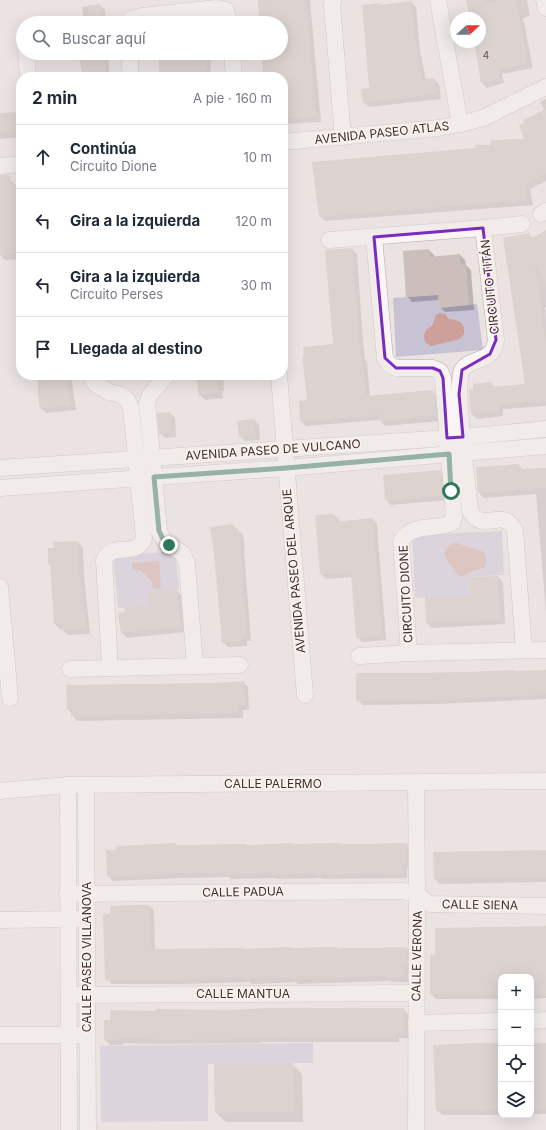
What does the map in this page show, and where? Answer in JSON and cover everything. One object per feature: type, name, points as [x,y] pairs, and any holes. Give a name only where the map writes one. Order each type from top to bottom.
[{"type":"street","points":[[333,0],[332,6],[343,137]]},
{"type":"street","points":[[438,0],[460,124]]},
{"type":"street","points":[[544,0],[546,8]]},
{"type":"street","points":[[142,16],[217,8],[226,10],[227,16]]},
{"type":"street","points":[[27,60],[28,72]]},
{"type":"street","points":[[130,60],[131,72]]},
{"type":"street","points":[[233,60],[234,72]]},
{"type":"street","name":"AVENIDA PASEO ATLAS","points":[[288,142],[439,128],[460,124],[483,118],[546,87]]},
{"type":"street","points":[[0,166],[16,164]]},
{"type":"street","points":[[483,228],[522,224]]},
{"type":"street","name":"CIRCUITO TITÁN","points":[[329,240],[483,228],[496,340],[495,348],[490,354],[462,370],[455,437]]},
{"type":"street","points":[[374,237],[385,358],[390,365],[396,368],[433,368],[440,372],[443,378],[455,437],[456,453],[470,511],[474,518],[480,521],[505,519],[512,524],[515,531],[524,650]]},
{"type":"street","points":[[93,380],[95,384],[109,392],[122,396],[127,400],[131,407],[144,459],[146,478],[159,531],[163,539],[169,545],[180,551],[185,556],[187,564],[195,666]]},
{"type":"street","points":[[144,459],[147,403],[150,395],[163,380]]},
{"type":"street","name":"AVENIDA PASEO DEL ARQUE","points":[[279,380],[305,695]]},
{"type":"street","name":"AVENIDA PASEO DE VULCANO","points":[[0,468],[455,437],[546,428]]},
{"type":"street","name":"AVENIDA PASEO DE VULCANO","points":[[0,488],[286,468],[546,446]]},
{"type":"street","name":"CIRCUITO DIONE","points":[[409,653],[401,542],[406,534],[412,530],[445,526],[452,523],[454,517],[456,453]]},
{"type":"street","points":[[110,668],[104,560],[107,554],[112,551],[136,548],[142,545],[144,539],[146,478]]},
{"type":"street","points":[[0,587],[10,698]]},
{"type":"street","name":"CIRCUITO DIONE","points":[[359,656],[409,653],[546,650]]},
{"type":"street","points":[[70,669],[240,665]]},
{"type":"street","name":"CALLE PALERMO","points":[[0,791],[68,785],[546,781]]},
{"type":"street","name":"CALLE VERONA","points":[[416,783],[416,1130]]},
{"type":"street","name":"CALLE PASEO VILLANOVA","points":[[68,785],[67,919],[69,995],[69,1130]]},
{"type":"street","name":"CALLE PASEO VILLANOVA","points":[[86,785],[88,1130]]},
{"type":"street","name":"CALLE PADUA","points":[[67,894],[404,891],[417,895]]},
{"type":"street","name":"CALLE SIENA","points":[[417,895],[430,904],[546,906]]},
{"type":"street","points":[[0,920],[87,919]]},
{"type":"street","name":"CALLE MANTUA","points":[[69,995],[416,993]]},
{"type":"street","points":[[534,1021],[546,1020]]},
{"type":"street","points":[[416,1023],[498,1021]]},
{"type":"street","points":[[0,1035],[87,1034]]},
{"type":"highlighted area","points":[[483,228],[496,340],[490,354],[462,370],[459,394],[463,437],[447,438],[443,378],[440,371],[433,368],[396,368],[385,358],[374,237]]},
{"type":"shaded area","points":[[438,295],[439,308],[477,304],[483,350],[396,357],[393,298]]},
{"type":"shaded area","points":[[440,313],[445,314],[449,319],[459,321],[464,327],[464,334],[460,339],[431,346],[425,342],[425,332],[432,326],[436,315]]},
{"type":"shaded area","points":[[502,531],[504,575],[469,577],[470,595],[415,598],[412,535]]},
{"type":"shaded area","points":[[457,543],[484,552],[487,561],[485,567],[461,577],[456,574],[446,558],[445,552],[449,545]]},
{"type":"shaded area","points":[[175,551],[179,589],[147,592],[149,610],[143,606],[118,608],[113,556]]},
{"type":"shaded area","points":[[159,561],[161,588],[153,589],[152,581],[140,570],[133,570],[132,563]]},
{"type":"shaded area","points":[[313,1043],[313,1063],[208,1064],[208,1121],[101,1122],[100,1046]]},
{"type":"building","points":[[258,0],[306,0],[316,117],[288,119],[288,72],[263,72],[262,60],[288,60],[288,51],[291,51],[288,16],[259,16]]},
{"type":"building","points":[[466,0],[484,0],[485,3],[499,0],[516,0],[528,63],[498,70],[500,79],[481,83],[475,48],[486,48],[486,12],[469,12]]},
{"type":"building","points":[[411,1],[422,80],[434,78],[437,94],[363,103],[361,89],[369,88],[362,5],[379,3],[380,5]]},
{"type":"building","points":[[100,4],[101,16],[89,16],[88,5]]},
{"type":"building","points":[[80,60],[105,60],[106,72],[81,72]]},
{"type":"building","points":[[159,60],[206,60],[207,72],[160,72]]},
{"type":"building","points":[[546,109],[546,173],[525,184],[528,200],[319,217],[312,162],[475,148],[475,145],[490,145],[491,140],[524,139],[519,125],[524,123],[523,120]]},
{"type":"building","points":[[16,112],[16,132],[0,133],[0,113]]},
{"type":"building","points":[[0,175],[10,175],[12,185],[16,185],[16,254],[0,256]]},
{"type":"building","points":[[546,230],[546,285],[535,263],[546,345],[546,401],[498,404],[499,411],[471,414],[469,390],[473,389],[473,384],[491,382],[492,387],[525,384],[503,238],[529,233],[530,239]]},
{"type":"building","points":[[352,248],[359,336],[366,396],[433,390],[433,394],[435,394],[436,416],[379,421],[379,415],[300,421],[299,401],[307,400],[302,356],[304,355],[303,347],[333,344],[325,250]]},
{"type":"building","points":[[429,249],[430,257],[460,254],[461,265],[466,264],[469,305],[439,308],[438,295],[406,297],[403,251]]},
{"type":"building","points":[[40,380],[67,380],[71,405],[40,409],[37,387],[41,387]]},
{"type":"building","points":[[197,380],[217,380],[219,393],[199,396]]},
{"type":"building","points":[[170,412],[172,433],[159,434],[157,413]]},
{"type":"building","points":[[254,419],[256,435],[239,437],[237,421]]},
{"type":"building","points":[[519,464],[519,469],[546,468],[546,488],[478,493],[476,467]]},
{"type":"building","points":[[441,470],[443,496],[385,500],[383,475]]},
{"type":"building","points":[[334,514],[335,522],[373,518],[382,635],[356,638],[351,573],[320,574],[315,515]]},
{"type":"building","points":[[233,524],[233,529],[238,528],[241,546],[247,636],[242,636],[243,641],[222,643],[214,554],[210,527]]},
{"type":"building","points":[[78,541],[79,570],[86,629],[62,631],[61,624],[54,624],[50,564],[48,565],[48,548],[54,548],[53,542]]},
{"type":"building","points":[[498,576],[500,620],[426,623],[425,597],[470,595],[469,577]]},
{"type":"building","points":[[177,589],[181,627],[121,633],[118,613],[125,612],[124,607],[148,605],[147,592]]},
{"type":"building","points":[[546,670],[546,695],[430,700],[356,701],[356,673],[445,673]]},
{"type":"building","points":[[244,681],[245,705],[238,706],[238,713],[71,716],[71,710],[67,710],[66,685],[214,683]]},
{"type":"building","points":[[176,843],[177,845],[246,845],[292,843],[407,843],[407,863],[402,863],[403,874],[387,875],[364,873],[271,875],[271,873],[178,873],[107,877],[106,850],[116,850],[116,846]]},
{"type":"building","points":[[546,850],[546,878],[434,879],[433,852]]},
{"type":"building","points":[[149,905],[151,949],[337,947],[337,949],[407,947],[407,965],[403,965],[404,977],[386,978],[386,976],[245,979],[245,977],[176,980],[105,980],[103,914],[110,914],[110,906]]},
{"type":"building","points":[[546,926],[546,994],[534,995],[534,974],[498,974],[498,995],[430,994],[430,955],[435,955],[435,928]]},
{"type":"building","points":[[272,1008],[404,1008],[404,1034],[395,1033],[395,1038],[280,1037],[257,1039],[165,1040],[118,1038],[118,1040],[104,1040],[104,1020],[110,1020],[110,1010],[156,1011],[156,1009],[226,1010]]},
{"type":"building","points":[[498,1043],[498,1110],[436,1111],[433,1045]]},
{"type":"building","points":[[534,1043],[546,1043],[546,1109],[534,1110]]},
{"type":"building","points":[[293,1063],[294,1112],[215,1113],[214,1064]]},
{"type":"route","points":[[169,545],[163,539],[159,531],[154,477],[286,468],[449,454],[451,491]]}]
